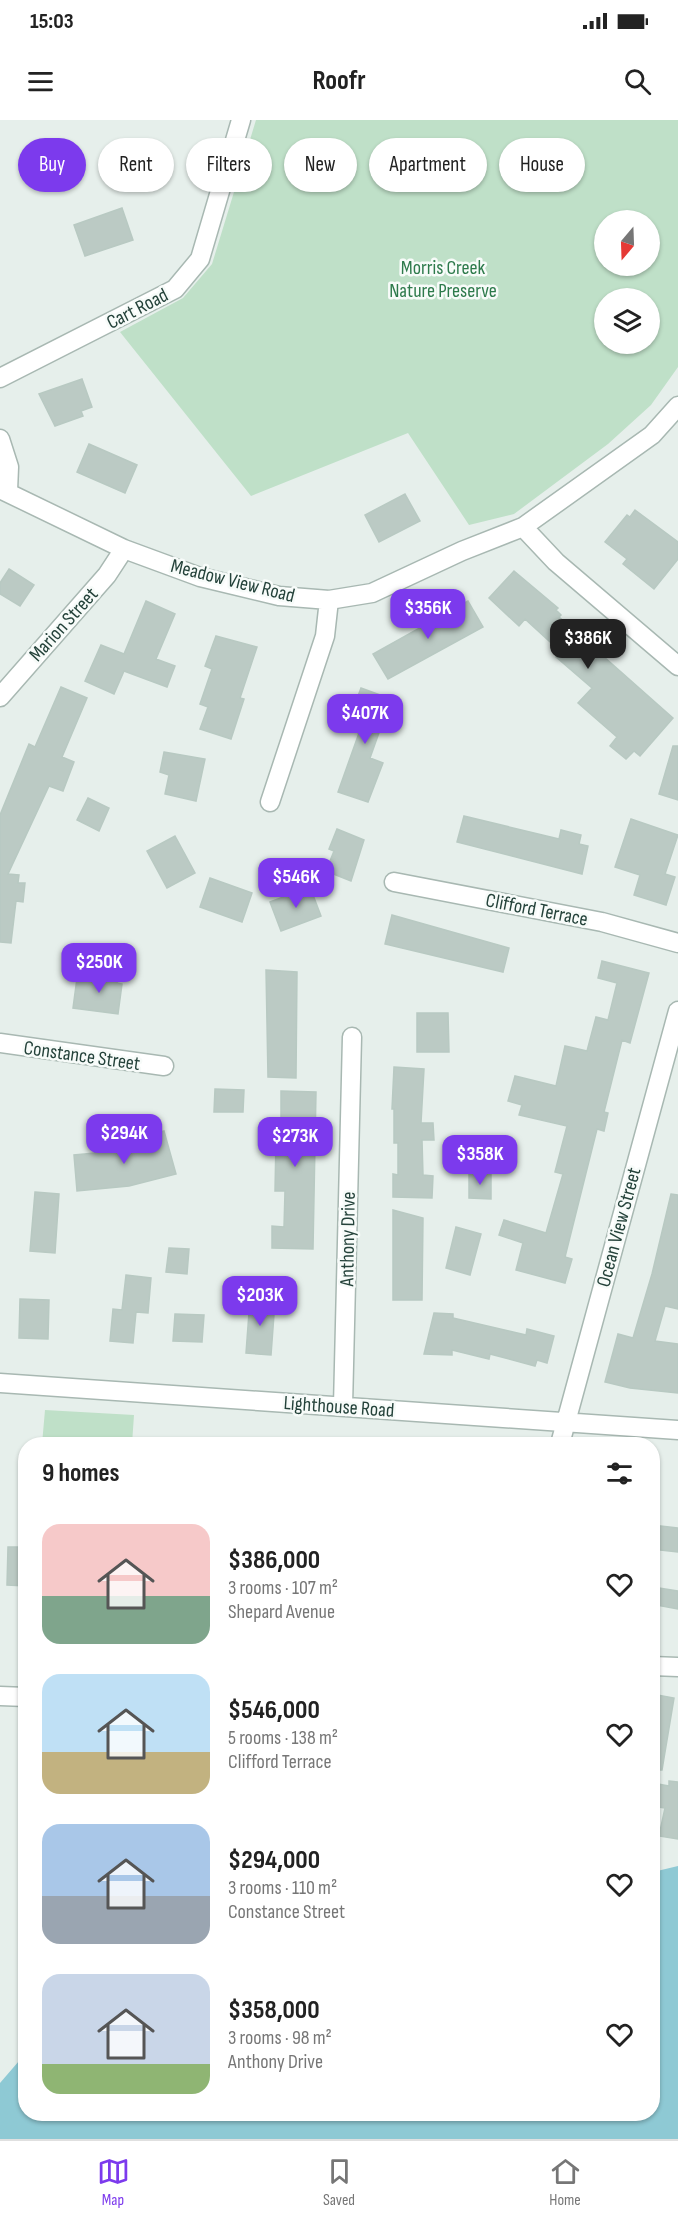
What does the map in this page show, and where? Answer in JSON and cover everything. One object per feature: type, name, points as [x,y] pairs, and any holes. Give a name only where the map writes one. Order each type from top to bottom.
[{"type":"street","name":"Cart Road","points":[[0,378],[175,289],[200,258],[241,120]]},
{"type":"street","name":"Meadow View Road","points":[[4,490],[124,549],[200,577],[279,596],[329,600],[372,593],[462,550],[524,527],[652,435],[678,406]]},
{"type":"street","points":[[0,439],[9,467],[4,490]]},
{"type":"street","points":[[524,527],[556,562],[678,666]]},
{"type":"street","name":"Marion Street","points":[[0,697],[107,575],[124,549]]},
{"type":"street","points":[[270,802],[325,636],[329,600]]},
{"type":"street","name":"Clifford Terrace","points":[[394,882],[602,922],[678,943]]},
{"type":"street","name":"Ocean View Street","points":[[561,1437],[678,1011]]},
{"type":"street","name":"Anthony Drive","points":[[343,1406],[352,1037]]},
{"type":"street","name":"Constance Street","points":[[0,1043],[165,1066]]},
{"type":"street","name":"Lighthouse Road","points":[[0,1383],[678,1430]]},
{"type":"street","points":[[660,1666],[678,1667]]},
{"type":"street","points":[[0,1696],[18,1697]]},
{"type":"green space","name":"Morris Creek Nature Preserve","points":[[256,120],[678,120],[678,367],[651,405],[608,444],[514,514],[469,525],[408,433],[251,496],[120,332],[183,298],[212,264],[234,192],[272,192],[272,138],[250,138]]},
{"type":"green space","points":[[45,1410],[134,1415],[132,1437],[43,1437]]},
{"type":"water","points":[[678,1866],[678,2139],[0,2139],[0,2083],[18,2062],[18,2121],[660,2121],[660,1870]]},
{"type":"building","points":[[122,208],[133,240],[85,256],[74,225]]},
{"type":"building","points":[[82,379],[92,407],[81,411],[83,416],[55,426],[39,394]]},
{"type":"building","points":[[89,444],[137,465],[125,493],[77,472]]},
{"type":"building","points":[[405,494],[420,521],[379,542],[365,515]]},
{"type":"building","points":[[635,510],[678,542],[678,559],[654,589],[623,564],[627,559],[605,542],[627,515],[630,517]]},
{"type":"building","points":[[9,569],[34,585],[20,606],[0,594],[0,583]]},
{"type":"building","points":[[514,571],[558,608],[556,610],[561,615],[559,617],[673,718],[640,756],[634,751],[626,759],[610,746],[617,737],[578,703],[592,688],[556,657],[561,652],[525,619],[519,626],[489,598]]},
{"type":"building","points":[[146,601],[175,614],[156,659],[175,666],[167,687],[124,671],[114,694],[85,681],[101,645],[124,654]]},
{"type":"building","points":[[468,601],[483,627],[388,679],[373,654]]},
{"type":"building","points":[[216,636],[257,647],[240,698],[244,699],[231,739],[200,729],[208,707],[200,704],[212,669],[205,666]]},
{"type":"building","points":[[61,687],[87,698],[62,757],[74,762],[63,791],[49,786],[8,874],[19,875],[18,883],[25,883],[23,902],[16,901],[11,943],[0,942],[0,815],[29,744],[35,747]]},
{"type":"building","points":[[361,688],[391,699],[370,758],[383,763],[368,802],[338,792],[359,733],[346,728]]},
{"type":"building","points":[[673,746],[678,746],[678,800],[659,794]]},
{"type":"building","points":[[164,752],[205,759],[196,801],[165,794],[169,775],[160,772]]},
{"type":"building","points":[[88,798],[109,808],[99,831],[77,820]]},
{"type":"building","points":[[464,816],[559,839],[561,830],[581,835],[579,844],[588,846],[582,874],[457,842]]},
{"type":"building","points":[[631,819],[678,835],[665,874],[675,877],[666,905],[634,895],[640,875],[615,867]]},
{"type":"building","points":[[337,829],[364,840],[351,881],[326,871],[334,851],[329,849]]},
{"type":"building","points":[[175,836],[195,873],[167,888],[147,851]]},
{"type":"building","points":[[210,878],[252,893],[242,922],[200,907]]},
{"type":"building","points":[[310,887],[321,916],[281,931],[270,902]]},
{"type":"building","points":[[392,915],[509,948],[503,972],[385,944]]},
{"type":"building","points":[[602,961],[649,973],[630,1043],[622,1040],[604,1112],[608,1113],[604,1131],[597,1129],[565,1257],[572,1259],[565,1283],[516,1270],[523,1243],[499,1235],[504,1220],[546,1233],[563,1174],[555,1172],[567,1126],[519,1115],[522,1105],[508,1101],[515,1076],[556,1086],[565,1046],[587,1051],[596,1017],[608,1020],[617,983],[598,978]]},
{"type":"building","points":[[266,970],[297,972],[296,1078],[268,1077]]},
{"type":"building","points":[[97,971],[118,974],[117,983],[122,984],[118,1014],[73,1008],[77,978],[95,980]]},
{"type":"building","points":[[417,1013],[448,1013],[449,1052],[417,1052]]},
{"type":"building","points":[[394,1067],[424,1069],[421,1123],[433,1123],[434,1140],[422,1140],[423,1175],[433,1176],[432,1198],[393,1197],[393,1174],[398,1175],[398,1143],[394,1143],[394,1109],[392,1109]]},
{"type":"building","points":[[215,1089],[244,1090],[243,1112],[214,1112]]},
{"type":"building","points":[[281,1091],[316,1092],[313,1249],[272,1248],[272,1226],[284,1227],[285,1191],[275,1191],[276,1139],[265,1139],[265,1119],[281,1120]]},
{"type":"building","points":[[164,1131],[176,1174],[129,1186],[77,1191],[74,1155],[95,1153],[94,1144],[113,1142],[114,1152],[148,1143],[146,1136]]},
{"type":"building","points":[[491,1172],[491,1199],[469,1198],[469,1173]]},
{"type":"building","points":[[35,1192],[59,1194],[55,1253],[30,1251]]},
{"type":"building","points":[[671,1194],[678,1195],[678,1309],[665,1306],[655,1341],[678,1344],[678,1393],[630,1388],[605,1382],[618,1334],[633,1338],[652,1274]]},
{"type":"building","points":[[393,1210],[423,1218],[422,1300],[393,1300]]},
{"type":"building","points":[[456,1227],[481,1234],[470,1275],[446,1268]]},
{"type":"building","points":[[169,1248],[189,1249],[187,1274],[166,1272]]},
{"type":"building","points":[[126,1275],[151,1278],[148,1313],[136,1312],[133,1343],[110,1341],[113,1309],[122,1310]]},
{"type":"building","points":[[20,1299],[49,1300],[48,1339],[19,1338]]},
{"type":"building","points":[[250,1299],[275,1301],[271,1355],[246,1353]]},
{"type":"building","points":[[434,1313],[453,1314],[453,1318],[526,1335],[527,1329],[554,1336],[547,1363],[537,1360],[535,1366],[490,1354],[489,1359],[452,1350],[452,1355],[424,1354]]},
{"type":"building","points":[[175,1314],[204,1315],[202,1342],[173,1341]]},
{"type":"building","points":[[660,1526],[678,1528],[678,1552],[660,1550]]},
{"type":"building","points":[[8,1547],[18,1547],[18,1586],[7,1585]]},
{"type":"building","points":[[660,1588],[678,1591],[678,1609],[660,1606]]},
{"type":"building","points":[[660,1695],[674,1698],[662,1770],[660,1770]]},
{"type":"building","points":[[669,1781],[678,1782],[678,1839],[660,1836],[665,1808],[660,1807],[660,1784],[669,1786]]}]
